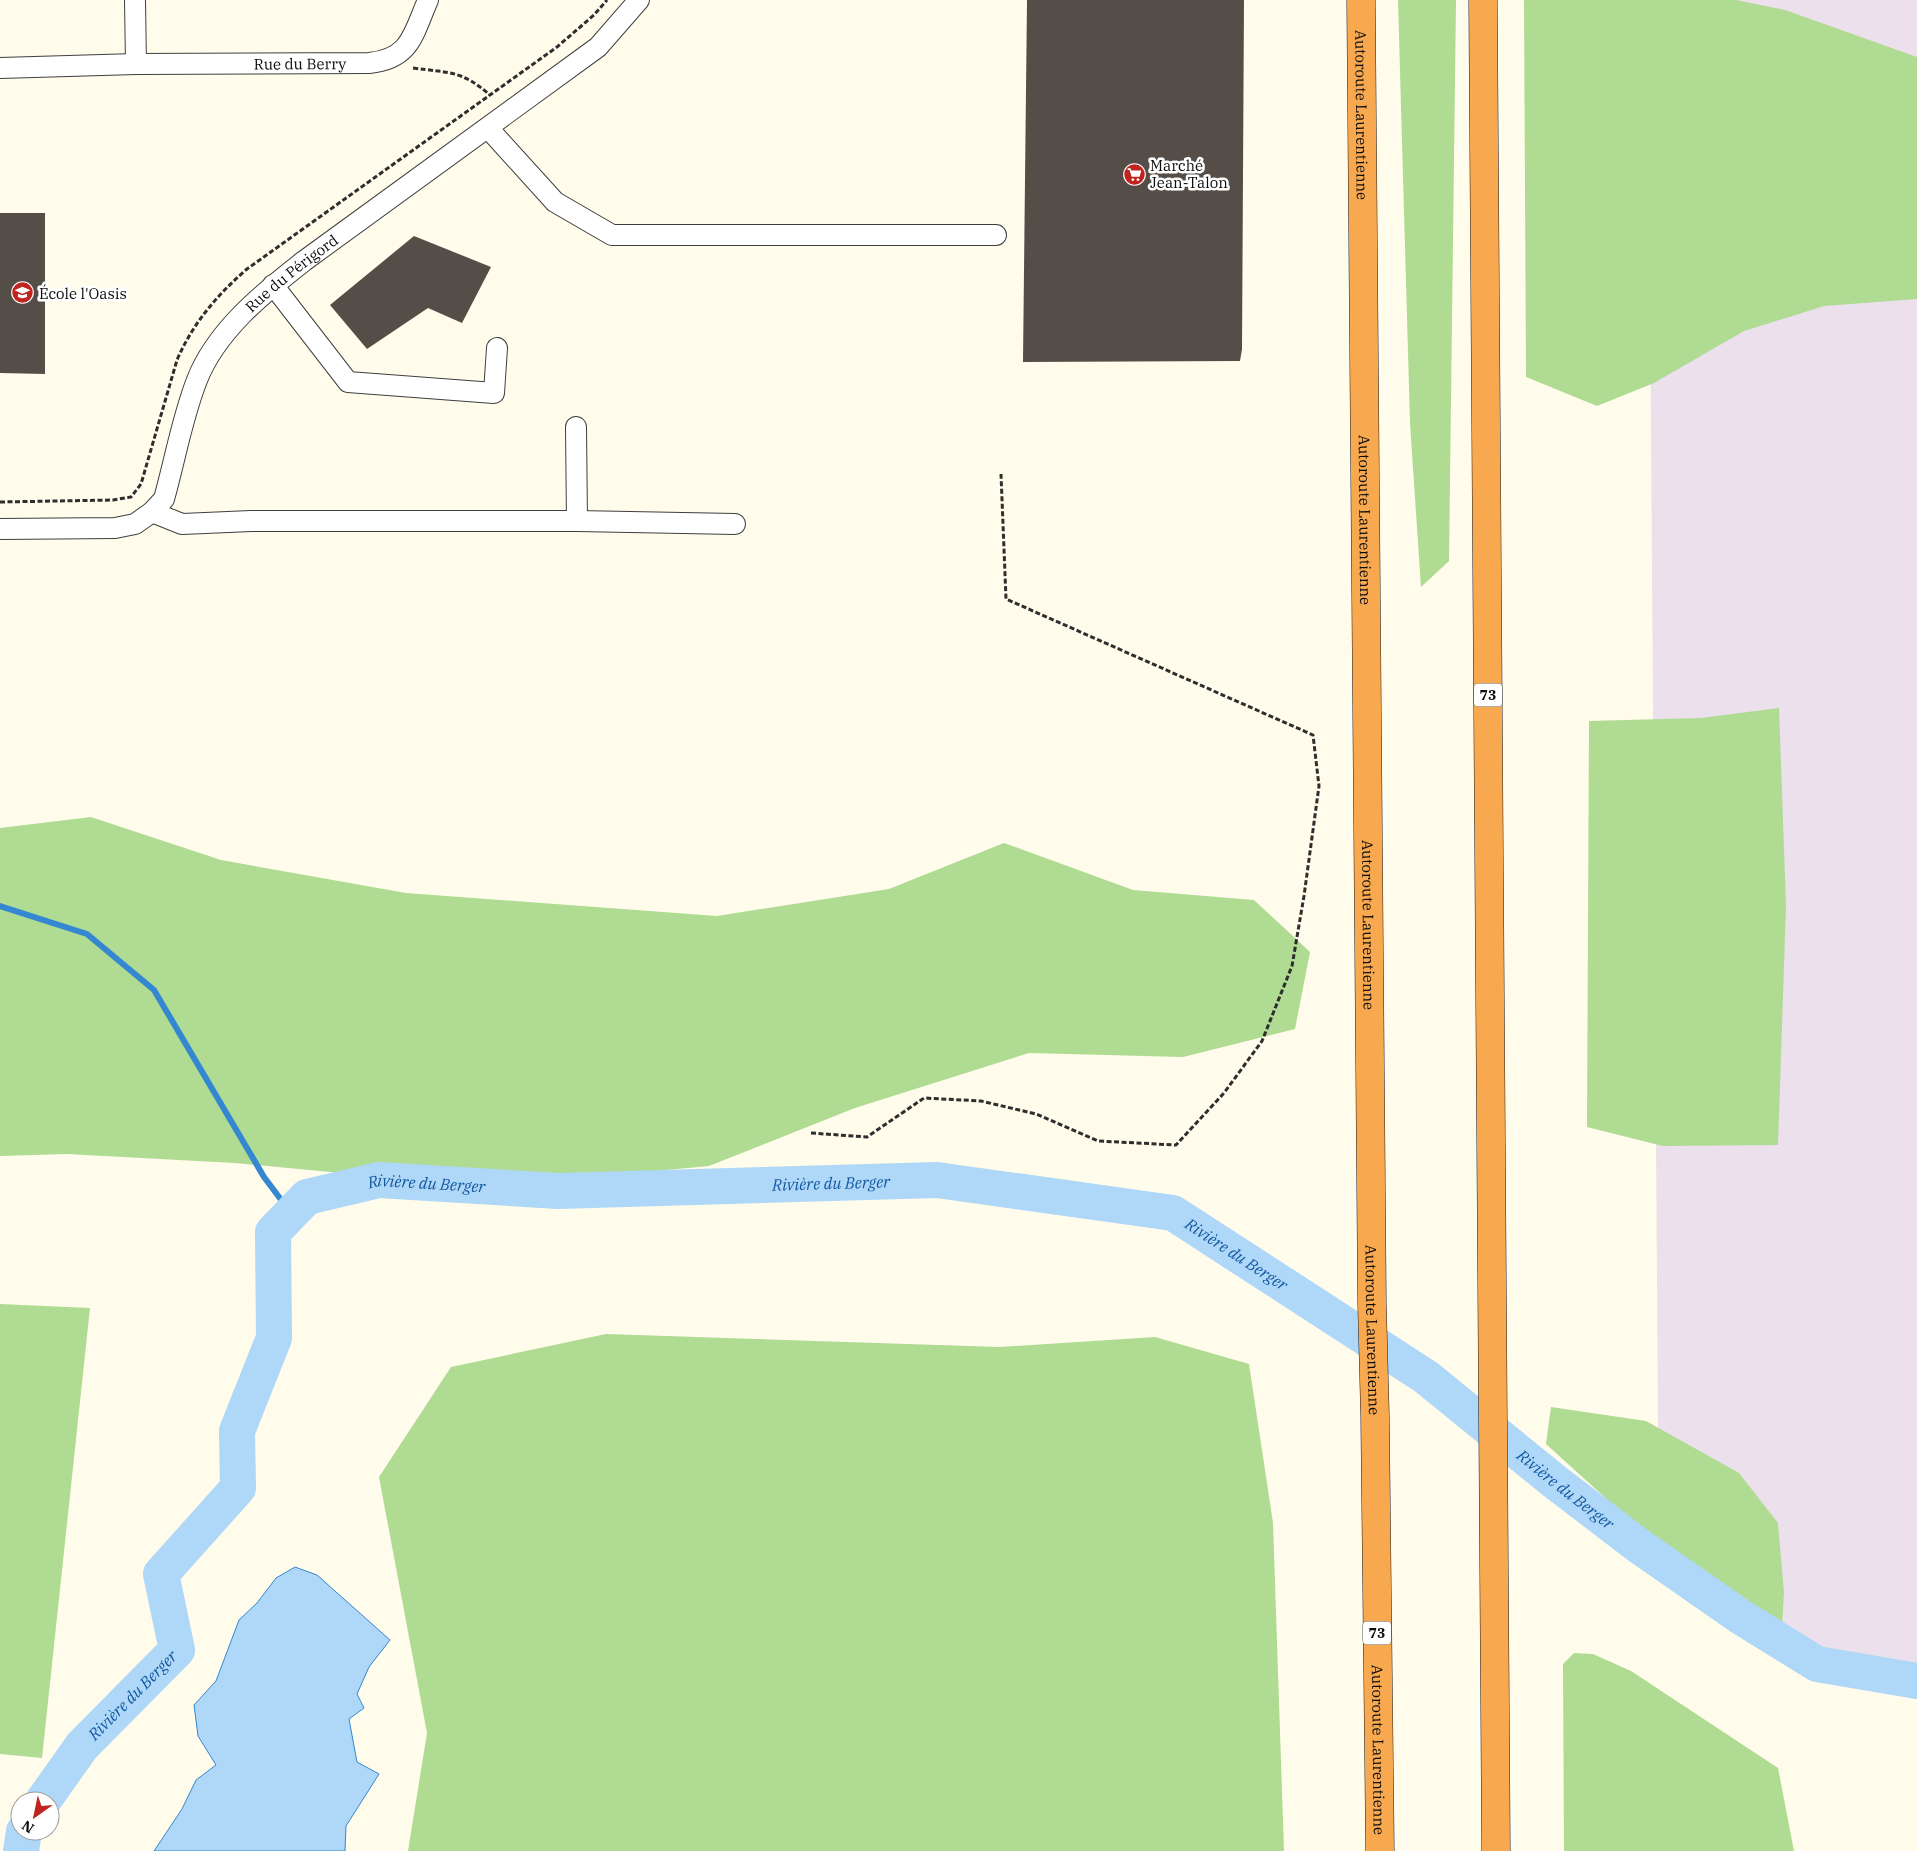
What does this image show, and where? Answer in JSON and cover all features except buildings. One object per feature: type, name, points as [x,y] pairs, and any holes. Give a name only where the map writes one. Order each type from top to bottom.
[{"type":"highway","name":"Autoroute Laurentienne","points":[[1361,0],[1372,1304],[1380,1851]]},
{"type":"highway","name":"73","points":[[1483,0],[1496,1851]]},
{"type":"street","points":[[135,0],[136,64]]},
{"type":"street","points":[[387,61],[401,53],[411,39],[428,0]]},
{"type":"street","name":"Rue du Périgord","points":[[0,529],[116,528],[135,524],[152,512],[164,499],[197,379],[214,349],[230,328],[273,285],[598,47],[639,0]]},
{"type":"street","name":"Rue du Berry","points":[[0,68],[136,64],[369,63],[387,61]]},
{"type":"street","points":[[488,128],[555,202],[612,235],[996,235]]},
{"type":"street","points":[[273,285],[348,382],[494,393],[497,348]]},
{"type":"street","points":[[576,428],[576,521]]},
{"type":"street","points":[[152,512],[182,524],[251,521],[576,521],[735,524]]},
{"type":"path","points":[[387,61],[412,67],[461,74],[490,95]]},
{"type":"path","points":[[811,1133],[867,1137],[924,1098],[981,1101],[1026,1112],[1098,1141],[1176,1145],[1224,1093],[1262,1041],[1292,966],[1319,786],[1314,735],[1006,599],[1001,474]]},
{"type":"shaded area","points":[[1648,0],[1917,0],[1917,1692],[1791,1660],[1659,1563]]},
{"type":"green space","points":[[1398,0],[1456,0],[1449,561],[1421,587],[1410,423]]},
{"type":"green space","points":[[1524,0],[1736,0],[1785,10],[1917,57],[1917,299],[1824,306],[1744,331],[1654,383],[1597,406],[1526,377]]},
{"type":"green space","points":[[1779,708],[1786,906],[1778,1145],[1663,1146],[1587,1127],[1589,721],[1701,718]]},
{"type":"green space","points":[[91,817],[221,860],[406,893],[717,916],[889,889],[1004,843],[1133,890],[1254,900],[1310,952],[1295,1029],[1183,1057],[1029,1053],[855,1108],[709,1166],[488,1187],[235,1163],[67,1154],[0,1156],[0,828]]},
{"type":"green space","points":[[0,1304],[90,1308],[42,1758],[0,1754]]},
{"type":"green space","points":[[606,1334],[999,1347],[1155,1337],[1249,1364],[1273,1523],[1284,1851],[408,1851],[427,1733],[379,1477],[451,1367]]},
{"type":"green space","points":[[1551,1407],[1646,1421],[1739,1473],[1778,1523],[1784,1592],[1782,1626],[1654,1542],[1546,1444]]},
{"type":"green space","points":[[1574,1653],[1593,1654],[1631,1671],[1778,1768],[1794,1851],[1564,1851],[1563,1664]]},
{"type":"water","points":[[295,1567],[317,1575],[390,1640],[369,1667],[357,1694],[364,1708],[349,1719],[357,1762],[379,1774],[346,1826],[345,1851],[154,1851],[182,1809],[196,1780],[216,1765],[198,1736],[194,1705],[216,1681],[239,1620],[257,1603],[276,1578]]},
{"type":"waterway","points":[[0,906],[87,934],[154,990],[264,1177],[291,1213]]},
{"type":"waterway","name":"Rivière du Berger","points":[[50,1791],[82,1746],[177,1650],[161,1574],[238,1488],[237,1431],[274,1338],[273,1232],[307,1197],[379,1180],[558,1191],[937,1180],[1173,1213],[1426,1377],[1554,1481],[1639,1546],[1741,1617],[1817,1664],[1917,1681]]},
{"type":"waterway","name":"Rivière du Berger","points":[[21,1851],[22,1841]]},
{"type":"place","name":"Marché Jean-Talon","points":[[1134,174]]},
{"type":"place","name":"École l'Oasis","points":[[23,293]]}]
